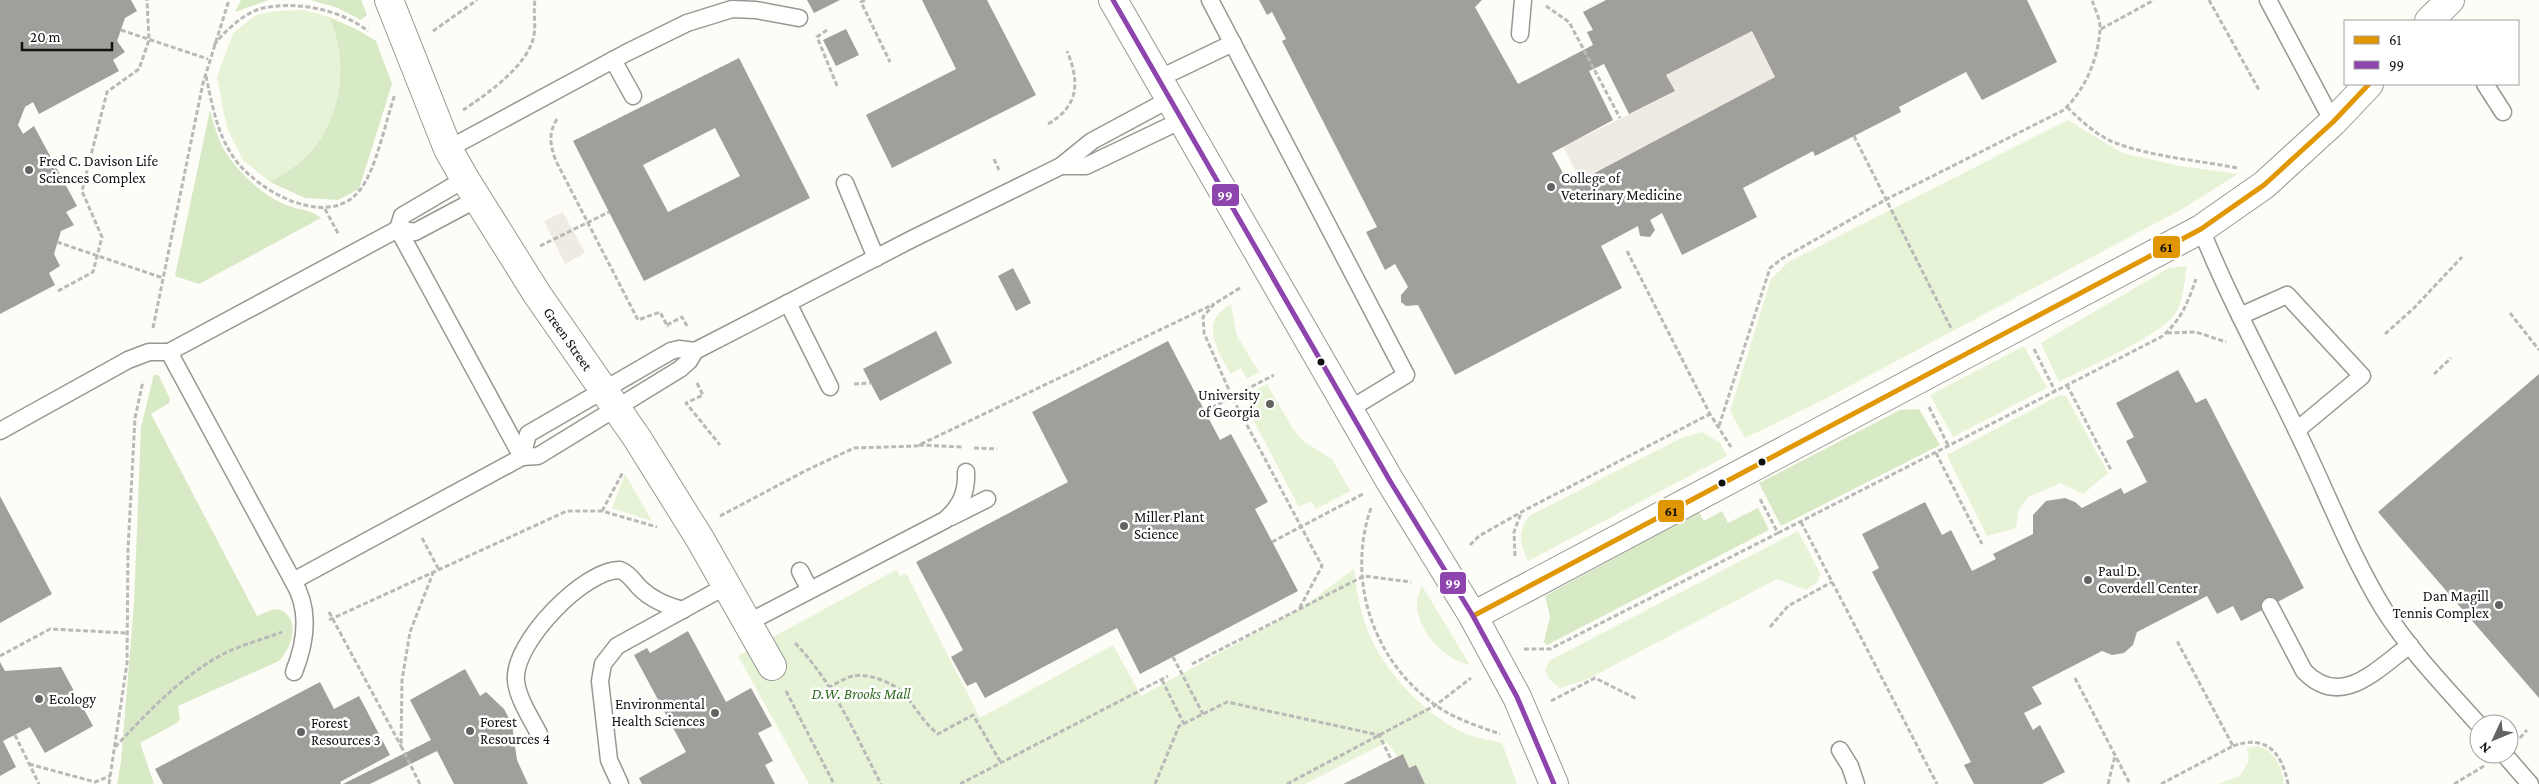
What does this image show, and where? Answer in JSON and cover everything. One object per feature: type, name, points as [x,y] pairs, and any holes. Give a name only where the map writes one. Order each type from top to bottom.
[{"type":"street","name":"Green Street","points":[[389,0],[448,149],[471,189],[537,294],[611,398],[700,539],[772,666]]},
{"type":"street","points":[[1113,0],[1390,481],[1473,616],[1517,697],[1554,784]]},
{"type":"street","points":[[1473,616],[2201,229],[2264,185],[2333,122],[2369,85]]},
{"type":"lane","points":[[1210,0],[1406,375],[1350,409]]},
{"type":"lane","points":[[1520,34],[1523,0]]},
{"type":"lane","points":[[2268,0],[2333,122]]},
{"type":"lane","points":[[448,149],[613,60],[687,23],[732,9],[756,10],[799,18]]},
{"type":"lane","points":[[1061,166],[1086,166],[1170,99],[1233,44]]},
{"type":"lane","points":[[613,60],[633,96]]},
{"type":"lane","points":[[2486,85],[2503,112]]},
{"type":"lane","points":[[522,457],[528,434],[680,369],[689,361],[695,351],[788,302],[1061,166],[1092,141],[1170,99]]},
{"type":"lane","points":[[845,183],[876,258]]},
{"type":"lane","points":[[0,431],[128,360],[149,352],[169,352],[398,228],[415,232],[471,189]]},
{"type":"lane","points":[[471,189],[402,216],[398,228],[522,457]]},
{"type":"lane","points":[[2201,229],[2240,316],[2297,430],[2364,576],[2410,646],[2469,714]]},
{"type":"lane","points":[[2240,316],[2287,295],[2362,376],[2297,430]]},
{"type":"lane","points":[[788,302],[830,387]]},
{"type":"lane","points":[[169,352],[293,581],[303,605],[306,627],[300,656],[294,672]]},
{"type":"lane","points":[[293,581],[522,457],[538,456],[611,398]]},
{"type":"lane","points":[[944,520],[957,508],[963,497],[966,472]]},
{"type":"lane","points":[[747,623],[987,499]]},
{"type":"lane","points":[[539,734],[518,690],[516,680],[517,664],[533,632],[559,606],[605,573],[620,570],[629,574],[640,588],[654,599],[683,610]]},
{"type":"lane","points":[[800,571],[810,590]]},
{"type":"lane","points":[[620,784],[609,760],[600,681],[603,664],[615,647],[726,586]]},
{"type":"lane","points":[[2270,606],[2304,671],[2312,679],[2327,687],[2341,688],[2356,684],[2410,646]]},
{"type":"lane","points":[[1840,750],[1850,766],[1856,784]]},
{"type":"lane","points":[[2513,764],[2530,784]]},
{"type":"path","points":[[58,292],[93,272],[102,237],[82,191],[107,92],[139,69],[149,40],[147,0]]},
{"type":"path","points":[[109,784],[127,664],[128,549],[135,418],[208,60],[229,0]]},
{"type":"path","points":[[428,32],[477,0]]},
{"type":"path","points":[[459,112],[482,98],[521,63],[534,35],[533,11],[535,0]]},
{"type":"path","points":[[865,0],[860,2],[890,62]]},
{"type":"path","points":[[1719,426],[1770,268],[1783,258],[1885,200],[2057,114],[2067,107],[2078,94],[2088,75],[2101,29],[2092,0]]},
{"type":"path","points":[[2101,29],[2154,0]]},
{"type":"path","points":[[2209,0],[2259,90]]},
{"type":"path","points":[[212,48],[220,38],[246,16],[260,9],[285,4],[322,8],[338,13],[371,33]]},
{"type":"path","points":[[1545,6],[1569,22],[1620,118]]},
{"type":"path","points":[[121,30],[208,60]]},
{"type":"path","points":[[827,30],[817,37],[838,88]]},
{"type":"path","points":[[1048,124],[1064,114],[1074,94],[1076,74],[1067,51]]},
{"type":"path","points":[[206,73],[222,137],[239,164],[250,176],[284,198],[325,209],[348,201],[365,182],[395,92]]},
{"type":"path","points":[[2067,107],[2094,131],[2113,142],[2150,152],[2242,169]]},
{"type":"path","points":[[561,115],[552,128],[550,139],[556,161],[638,320],[660,312],[670,331]]},
{"type":"path","points":[[1854,136],[1954,335]]},
{"type":"path","points":[[1573,184],[1572,182],[1579,178]]},
{"type":"path","points":[[325,209],[350,254]]},
{"type":"path","points":[[539,246],[609,212]]},
{"type":"path","points":[[57,242],[163,278]]},
{"type":"path","points":[[1626,251],[1710,414],[1734,452]]},
{"type":"path","points":[[2385,334],[2414,308],[2462,257]]},
{"type":"path","points":[[1524,649],[1550,650],[1936,454],[2166,333],[2184,312],[2198,274]]},
{"type":"path","points":[[918,445],[1214,304],[1240,288]]},
{"type":"path","points":[[1214,304],[1203,317],[1204,333],[1232,397],[1322,566],[1299,609]]},
{"type":"path","points":[[2510,313],[2539,350]]},
{"type":"path","points":[[667,325],[677,320]]},
{"type":"path","points":[[2166,333],[2196,332],[2233,344]]},
{"type":"path","points":[[2037,355],[2055,391]]},
{"type":"path","points":[[2434,374],[2451,358]]},
{"type":"path","points":[[1205,411],[1274,375]]},
{"type":"path","points":[[693,376],[703,396],[686,404],[720,446]]},
{"type":"path","points":[[847,383],[870,383]]},
{"type":"path","points":[[2066,385],[2111,470]]},
{"type":"path","points":[[1928,406],[1949,447]]},
{"type":"path","points":[[1470,545],[1479,536],[1525,510],[1710,414]]},
{"type":"path","points":[[720,516],[807,470],[854,448],[918,445],[997,449]]},
{"type":"path","points":[[1936,454],[1982,544]]},
{"type":"path","points":[[602,511],[616,489],[625,467]]},
{"type":"path","points":[[1272,542],[1364,494]]},
{"type":"path","points":[[1757,494],[1778,533]]},
{"type":"path","points":[[1371,508],[1366,523],[1363,544],[1365,599],[1374,630],[1390,661],[1419,692],[1436,705],[1454,716],[1503,736]]},
{"type":"path","points":[[1516,556],[1514,544],[1515,526],[1525,510]]},
{"type":"path","points":[[115,747],[163,696],[197,670],[228,652],[285,631],[306,627],[332,618],[567,511],[602,511],[667,530]]},
{"type":"path","points":[[411,517],[438,570]]},
{"type":"path","points":[[1801,522],[1937,784]]},
{"type":"path","points":[[401,746],[402,680],[410,632],[433,572]]},
{"type":"path","points":[[1192,664],[1364,576],[1411,582]]},
{"type":"path","points":[[1770,627],[1788,606],[1832,582]]},
{"type":"path","points":[[332,618],[420,784]]},
{"type":"path","points":[[0,656],[50,629],[127,633]]},
{"type":"path","points":[[2176,639],[2233,746]]},
{"type":"path","points":[[794,642],[806,655],[828,688],[881,784]]},
{"type":"path","points":[[1173,657],[1203,714]]},
{"type":"path","points":[[772,666],[834,784]]},
{"type":"path","points":[[828,688],[850,676],[861,675],[894,685],[904,694],[925,723],[938,734],[973,715],[1001,763]]},
{"type":"path","points":[[960,784],[1168,676]]},
{"type":"path","points":[[1286,784],[1436,705],[1471,678]]},
{"type":"path","points":[[1550,701],[1595,678],[1636,699]]},
{"type":"path","points":[[2074,678],[2130,784]]},
{"type":"path","points":[[1162,680],[1184,724]]},
{"type":"path","points":[[1155,784],[1179,726],[1227,702],[1379,734]]},
{"type":"path","points":[[15,734],[39,784]]},
{"type":"path","points":[[1379,734],[1392,760]]},
{"type":"path","points":[[2161,784],[2233,746],[2256,743],[2271,747],[2282,761],[2288,784]]},
{"type":"path","points":[[2108,784],[2115,755]]},
{"type":"path","points":[[30,764],[95,782],[111,776]]},
{"type":"path","points":[[2454,784],[2486,764]]},
{"type":"green space","points":[[241,0],[269,0],[235,12]]},
{"type":"green space","points":[[311,0],[361,0],[367,15],[361,20],[338,8]]},
{"type":"green space","points":[[304,10],[329,17],[336,35],[339,53],[339,91],[327,127],[318,143],[305,158],[270,182],[243,160],[227,128],[217,77],[233,33],[256,15],[276,11]]},
{"type":"green space","points":[[329,17],[358,30],[376,41],[392,84],[359,189],[338,200],[305,198],[270,182],[305,158],[318,143],[334,109],[339,91],[339,53],[336,35]]},
{"type":"green space","points":[[210,110],[216,131],[226,153],[250,181],[279,202],[321,218],[199,284],[175,276]]},
{"type":"green space","points":[[2068,120],[2122,153],[2180,166],[2238,174],[2184,208],[1827,398],[1745,438],[1730,411],[1771,279],[1788,262]]},
{"type":"green space","points":[[2187,266],[2178,309],[2168,322],[2140,341],[2059,382],[2041,343],[2169,268]]},
{"type":"green space","points":[[1231,304],[1237,336],[1259,372],[1247,379],[1241,368],[1231,374],[1214,337],[1215,319],[1221,311]]},
{"type":"green space","points":[[2024,346],[2047,388],[1953,437],[1930,395]]},
{"type":"green space","points":[[154,374],[159,376],[170,399],[169,403],[151,414],[257,616],[277,609],[287,614],[293,627],[290,642],[279,661],[178,706],[180,719],[177,723],[140,743],[154,784],[117,784],[121,761],[134,603],[141,427]]},
{"type":"green space","points":[[1267,384],[1293,429],[1304,442],[1332,459],[1350,491],[1316,509],[1311,501],[1299,507],[1247,408],[1257,389]]},
{"type":"green space","points":[[2060,395],[2066,396],[2108,473],[2083,494],[2061,483],[2028,497],[2019,509],[2016,528],[1987,536],[1947,455]]},
{"type":"green space","points":[[1919,409],[1940,445],[1781,526],[1759,483],[1900,410]]},
{"type":"green space","points":[[1702,432],[1720,443],[1727,456],[1528,561],[1523,549],[1521,533],[1529,516],[1681,438]]},
{"type":"green space","points":[[625,474],[652,521],[612,508]]},
{"type":"green space","points":[[1758,508],[1769,530],[1547,645],[1544,642],[1550,616],[1545,596],[1699,512],[1704,521],[1722,511],[1728,523]]},
{"type":"green space","points":[[1798,531],[1820,573],[1818,581],[1806,590],[1777,579],[1588,679],[1560,688],[1549,679],[1545,670],[1549,661]]},
{"type":"green space","name":"D.W. Brooks Mall","points":[[1354,569],[1359,603],[1364,620],[1370,636],[1385,663],[1405,688],[1441,720],[1472,736],[1502,743],[1517,784],[1425,784],[1416,765],[1409,768],[1403,754],[1397,756],[1387,742],[1305,784],[809,784],[738,656],[896,570],[900,576],[906,573],[980,718],[1113,645],[1141,696],[1300,609]]},
{"type":"green space","points":[[1422,586],[1470,665],[1451,657],[1433,642],[1426,633],[1418,612],[1417,600]]},
{"type":"green space","points":[[2256,746],[2263,748],[2273,755],[2279,765],[2284,784],[2218,784],[2240,776],[2249,761],[2247,748]]},
{"type":"shaded area","points":[[1752,31],[1775,77],[1580,180],[1563,147],[1674,92],[1666,75]]},
{"type":"shaded area","points":[[563,212],[585,253],[565,264],[544,221]]},
{"type":"building","name":"Fred C. Davison Life Sciences Complex","points":[[0,0],[131,0],[137,11],[125,18],[117,41],[125,52],[113,60],[119,71],[39,114],[33,102],[25,107],[18,125],[23,134],[34,126],[77,206],[66,212],[74,225],[61,231],[54,254],[60,266],[49,273],[55,285],[0,314]]},
{"type":"building","points":[[807,0],[840,0],[814,13]]},
{"type":"building","points":[[922,0],[987,0],[1036,95],[892,168],[866,115],[956,69]]},
{"type":"building","name":"College of Veterinary Medicine","points":[[1259,0],[1482,0],[1475,7],[1518,84],[1593,45],[1587,32],[1593,30],[1583,12],[1606,0],[2027,0],[2057,62],[1982,100],[1966,72],[1899,107],[1901,112],[1815,156],[1813,151],[1743,188],[1757,217],[1682,255],[1662,213],[1650,220],[1655,230],[1650,237],[1640,236],[1638,226],[1601,246],[1622,288],[1455,375],[1418,305],[1406,306],[1401,302],[1401,295],[1408,287],[1395,264],[1385,270],[1366,232],[1377,227],[1282,41],[1286,39],[1272,12],[1267,15]],"holes":[[[1752,31],[1775,77],[1570,186],[1552,153],[1613,120],[1589,71],[1604,64],[1629,114],[1675,91],[1666,75]]]},
{"type":"building","points":[[846,29],[859,55],[836,66],[823,40]]},
{"type":"building","points":[[739,58],[810,198],[644,281],[573,141]],"holes":[[[715,128],[740,176],[668,212],[643,165]]]},
{"type":"building","points":[[1013,268],[1031,303],[1016,311],[998,276]]},
{"type":"building","points":[[936,331],[952,363],[880,401],[863,369]]},
{"type":"building","name":"Miller Plant Science","points":[[1168,341],[1220,440],[1231,434],[1268,502],[1255,509],[1298,591],[1140,674],[1117,628],[985,698],[976,682],[967,686],[951,657],[963,650],[916,562],[1068,482],[1032,412]]},
{"type":"building","name":"Paul D. Coverdell Center","points":[[2178,370],[2196,403],[2206,398],[2304,588],[2241,621],[2233,606],[2217,614],[2207,596],[2137,632],[2133,645],[2124,653],[2112,655],[2102,651],[2032,687],[2042,704],[2024,713],[2033,730],[2040,725],[2065,772],[2042,784],[1974,784],[1964,765],[1971,762],[1872,572],[1879,568],[1862,534],[1925,502],[1942,535],[1951,530],[1972,571],[1996,559],[1993,554],[2033,534],[2033,515],[2046,501],[2065,498],[2075,502],[2082,508],[2121,488],[2124,494],[2147,482],[2126,441],[2134,437],[2116,403]]},
{"type":"building","name":"Dan Magill Tennis Complex","points":[[2539,374],[2539,698],[2378,512]]},
{"type":"building","points":[[0,496],[52,594],[0,623]]},
{"type":"building","name":"Environmental Health Sciences","points":[[688,631],[726,702],[751,688],[772,726],[758,733],[773,761],[765,765],[775,784],[642,784],[639,778],[686,752],[634,655],[647,648],[650,653]]},
{"type":"building","name":"Ecology","points":[[0,662],[5,671],[61,667],[93,726],[45,753],[30,727],[3,741],[16,767],[0,776]]},
{"type":"building","name":"Forest Resources 4","points":[[465,669],[480,696],[486,692],[504,709],[512,724],[517,760],[528,784],[454,784],[437,751],[370,784],[343,784],[431,740],[410,700]]},
{"type":"building","name":"Forest Resources 3","points":[[320,682],[334,709],[359,696],[390,755],[340,782],[341,784],[163,784],[155,769]]},
{"type":"building","points":[[1403,754],[1409,768],[1416,765],[1425,784],[1343,784]]},
{"type":"transit line","name":"99","points":[[1113,0],[1390,481],[1473,616],[1517,697],[1554,784]]},
{"type":"transit line","name":"61","points":[[1473,616],[2201,229],[2264,185],[2333,122],[2368,85]]},
{"type":"place","name":"Fred C. Davison Life Sciences Complex","points":[[29,170]]},
{"type":"place","name":"College of Veterinary Medicine","points":[[1551,187]]},
{"type":"place","name":"University of Georgia","points":[[1270,404]]},
{"type":"place","name":"Miller Plant Science","points":[[1124,526]]},
{"type":"place","name":"Paul D. Coverdell Center","points":[[2088,580]]},
{"type":"place","name":"Dan Magill Tennis Complex","points":[[2499,605]]},
{"type":"place","name":"Ecology","points":[[39,699]]},
{"type":"place","name":"Environmental Health Sciences","points":[[715,713]]},
{"type":"place","name":"Forest Resources 4","points":[[470,731]]},
{"type":"place","name":"Forest Resources 3","points":[[301,732]]}]
